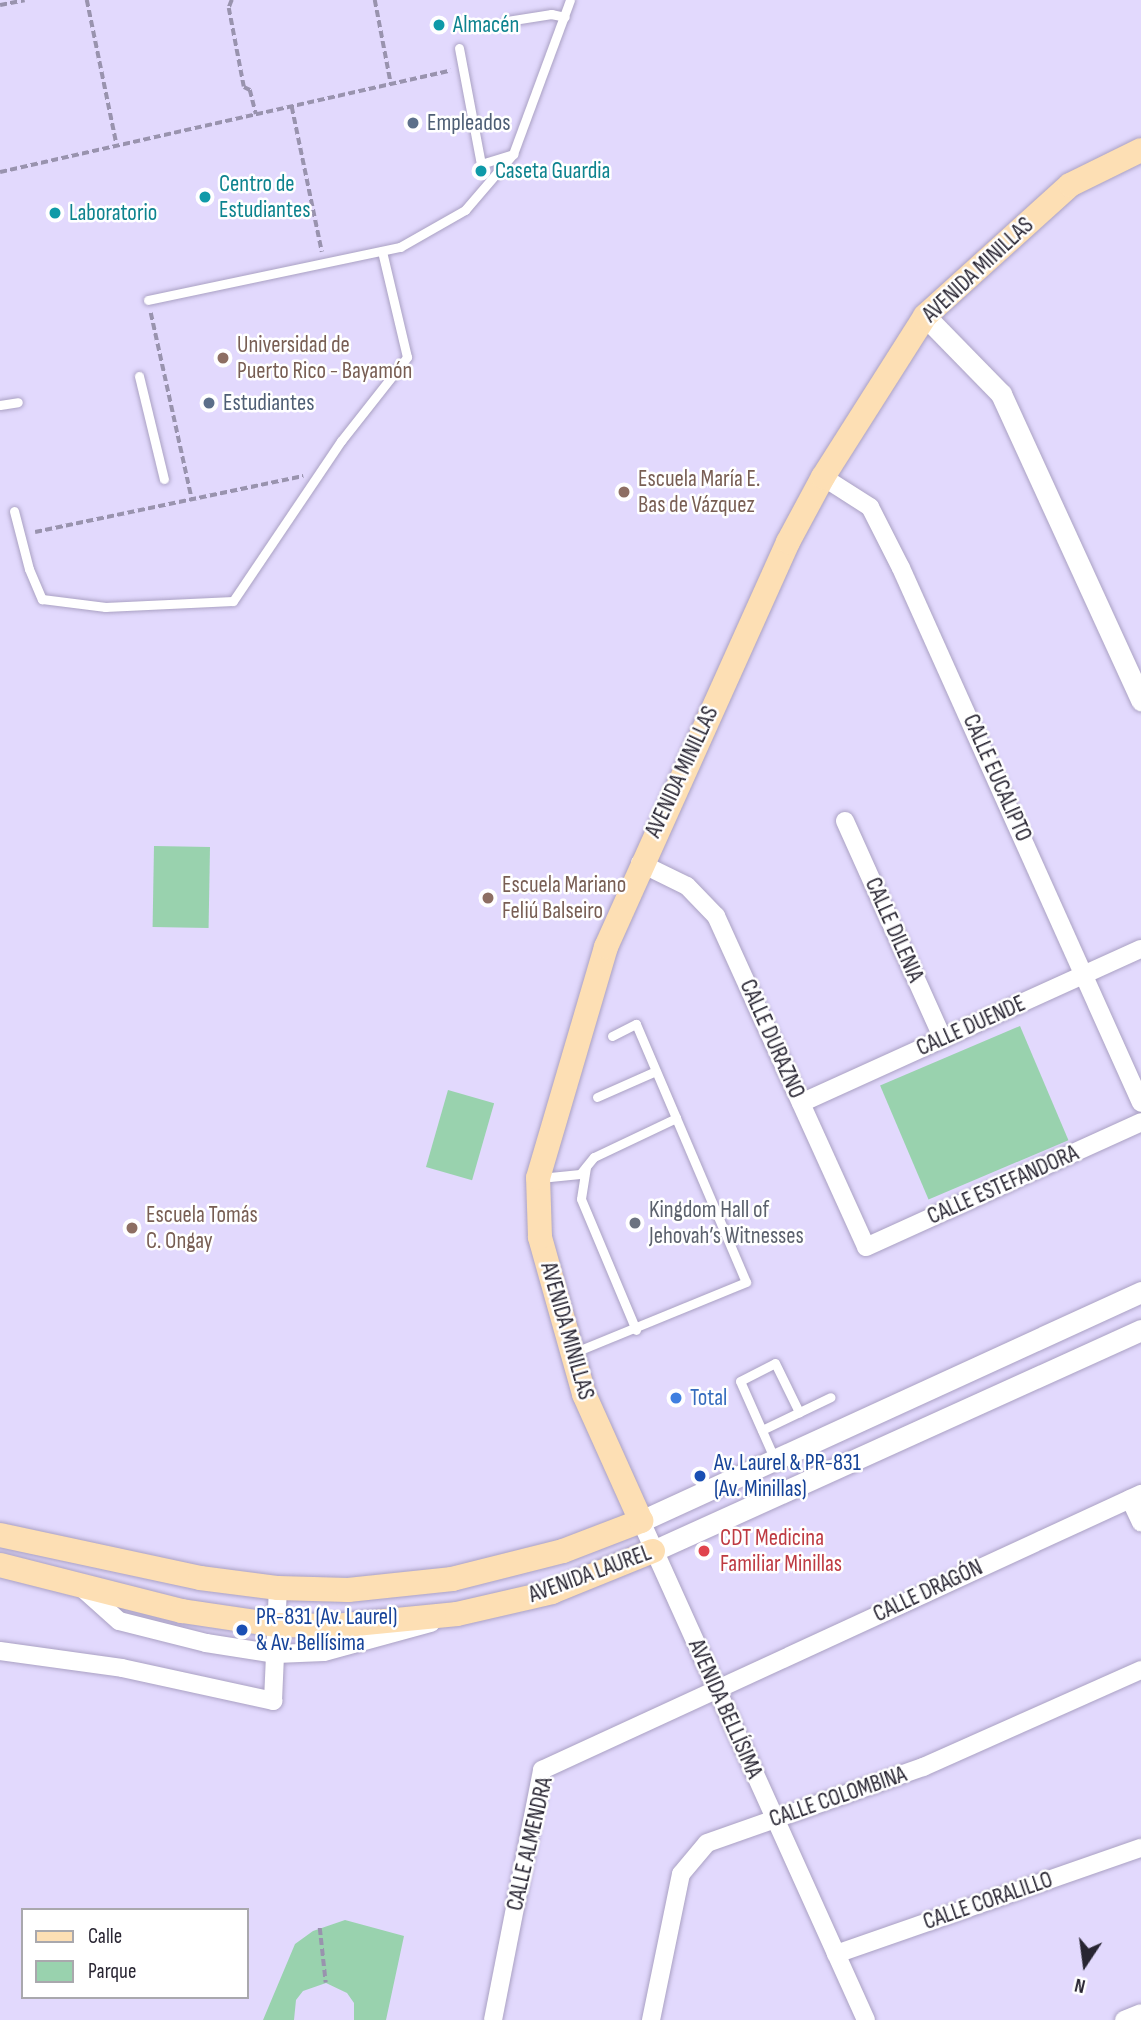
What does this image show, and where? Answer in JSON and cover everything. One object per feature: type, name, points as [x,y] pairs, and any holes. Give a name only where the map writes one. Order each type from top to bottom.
[{"type":"main road","name":"AVENIDA MINILLAS","points":[[640,1521],[584,1394],[540,1237],[538,1178],[606,947],[640,863],[823,477],[925,316],[1070,185],[1141,150]]},
{"type":"main road","name":"AVENIDA LAUREL","points":[[0,1535],[200,1578],[278,1588],[348,1590],[452,1579],[563,1551],[640,1521]]},
{"type":"main road","name":"AVENIDA LAUREL","points":[[0,1565],[182,1611],[277,1625],[335,1626],[457,1614],[552,1592],[653,1551]]},
{"type":"street","points":[[925,316],[1001,394],[1141,700]]},
{"type":"street","name":"CALLE EUCALIPTO","points":[[823,477],[870,507],[1086,974],[1141,1103]]},
{"type":"street","name":"CALLE DILENIA","points":[[845,821],[943,1039]]},
{"type":"street","name":"CALLE DURAZNO","points":[[640,863],[687,886],[716,916],[866,1247]]},
{"type":"street","name":"CALLE DUENDE","points":[[801,1103],[1141,949]]},
{"type":"street","name":"CALLE ESTEFANDORA","points":[[866,1247],[1141,1122]]},
{"type":"street","name":"AVENIDA LAUREL","points":[[640,1521],[1141,1292]]},
{"type":"street","name":"AVENIDA LAUREL","points":[[653,1551],[1141,1330]]},
{"type":"street","points":[[1136,1497],[1141,1523]]},
{"type":"street","name":"CALLE DRAGÓN","points":[[715,1688],[1136,1497]]},
{"type":"street","name":"AVENIDA BELLÍSIMA","points":[[640,1521],[866,2020]]},
{"type":"street","points":[[78,1585],[120,1621],[206,1643],[276,1654],[324,1652],[392,1637],[457,1614]]},
{"type":"street","points":[[0,1651],[122,1668],[273,1701],[278,1588]]},
{"type":"street","name":"CALLE COLOMBINA","points":[[651,2020],[681,1874],[707,1843],[923,1768],[1141,1670]]},
{"type":"street","name":"CALLE ALMENDRA","points":[[493,2020],[542,1770],[715,1688]]},
{"type":"street","name":"CALLE CORALILLO","points":[[836,1954],[1141,1848]]},
{"type":"street","points":[[1124,2020],[1141,2013]]},
{"type":"lane","points":[[148,300],[382,251],[427,235],[465,210],[513,154],[570,0]]},
{"type":"lane","points":[[507,20],[551,13],[565,17]]},
{"type":"lane","points":[[459,48],[481,164],[513,154]]},
{"type":"lane","points":[[14,511],[29,569],[42,599],[105,607],[233,601],[341,442],[407,357],[382,251]]},
{"type":"lane","points":[[139,376],[164,479]]},
{"type":"lane","points":[[0,405],[18,401]]},
{"type":"lane","points":[[573,1353],[636,1330],[746,1282],[636,1024],[612,1036]]},
{"type":"lane","points":[[597,1097],[656,1071]]},
{"type":"lane","points":[[538,1178],[579,1174],[594,1157],[676,1118]]},
{"type":"lane","points":[[586,1167],[581,1199],[636,1330]]},
{"type":"lane","points":[[775,1460],[740,1381],[775,1363],[799,1412]]},
{"type":"lane","points":[[762,1430],[831,1396]]},
{"type":"path","points":[[0,5],[25,0]]},
{"type":"path","points":[[88,0],[117,146]]},
{"type":"path","points":[[233,0],[229,8],[244,87],[250,90],[256,115]]},
{"type":"path","points":[[375,0],[391,85]]},
{"type":"path","points":[[0,172],[452,71],[449,60]]},
{"type":"path","points":[[292,107],[322,252]]},
{"type":"path","points":[[309,254],[335,249]]},
{"type":"path","points":[[148,300],[192,499]]},
{"type":"path","points":[[34,532],[303,476]]},
{"type":"path","points":[[320,1928],[326,1983]]},
{"type":"green space","points":[[154,846],[210,847],[209,928],[153,927]]},
{"type":"green space","points":[[1020,1026],[1068,1140],[929,1200],[880,1085]]},
{"type":"green space","points":[[448,1090],[494,1103],[472,1180],[426,1167]]},
{"type":"green space","points":[[345,1920],[404,1936],[386,2020],[354,2020],[354,2003],[347,1993],[326,1983],[303,1991],[296,2000],[294,2020],[263,2020],[295,1944],[313,1931]]},
{"type":"place","name":"Almacén","points":[[439,25]]},
{"type":"place","name":"Empleados","points":[[413,123]]},
{"type":"place","name":"Caseta Guardia","points":[[481,171]]},
{"type":"place","name":"Centro de Estudiantes","points":[[205,197]]},
{"type":"place","name":"Laboratorio","points":[[55,213]]},
{"type":"place","name":"Universidad de Puerto Rico - Bayamón","points":[[223,358]]},
{"type":"place","name":"Estudiantes","points":[[209,403]]},
{"type":"place","name":"Escuela María E. Bas de Vázquez","points":[[624,492]]},
{"type":"place","name":"Escuela Mariano Feliú Balseiro","points":[[488,898]]},
{"type":"place","name":"Kingdom Hall of Jehovah’s Witnesses","points":[[635,1223]]},
{"type":"place","name":"Escuela Tomás C. Ongay","points":[[132,1228]]},
{"type":"place","name":"Total","points":[[676,1398]]},
{"type":"place","name":"Av. Laurel & PR-831 (Av. Minillas)","points":[[700,1476]]},
{"type":"place","name":"CDT Medicina Familiar Minillas","points":[[704,1551]]},
{"type":"place","name":"PR-831 (Av. Laurel) & Av. Bellísima","points":[[242,1630]]}]
